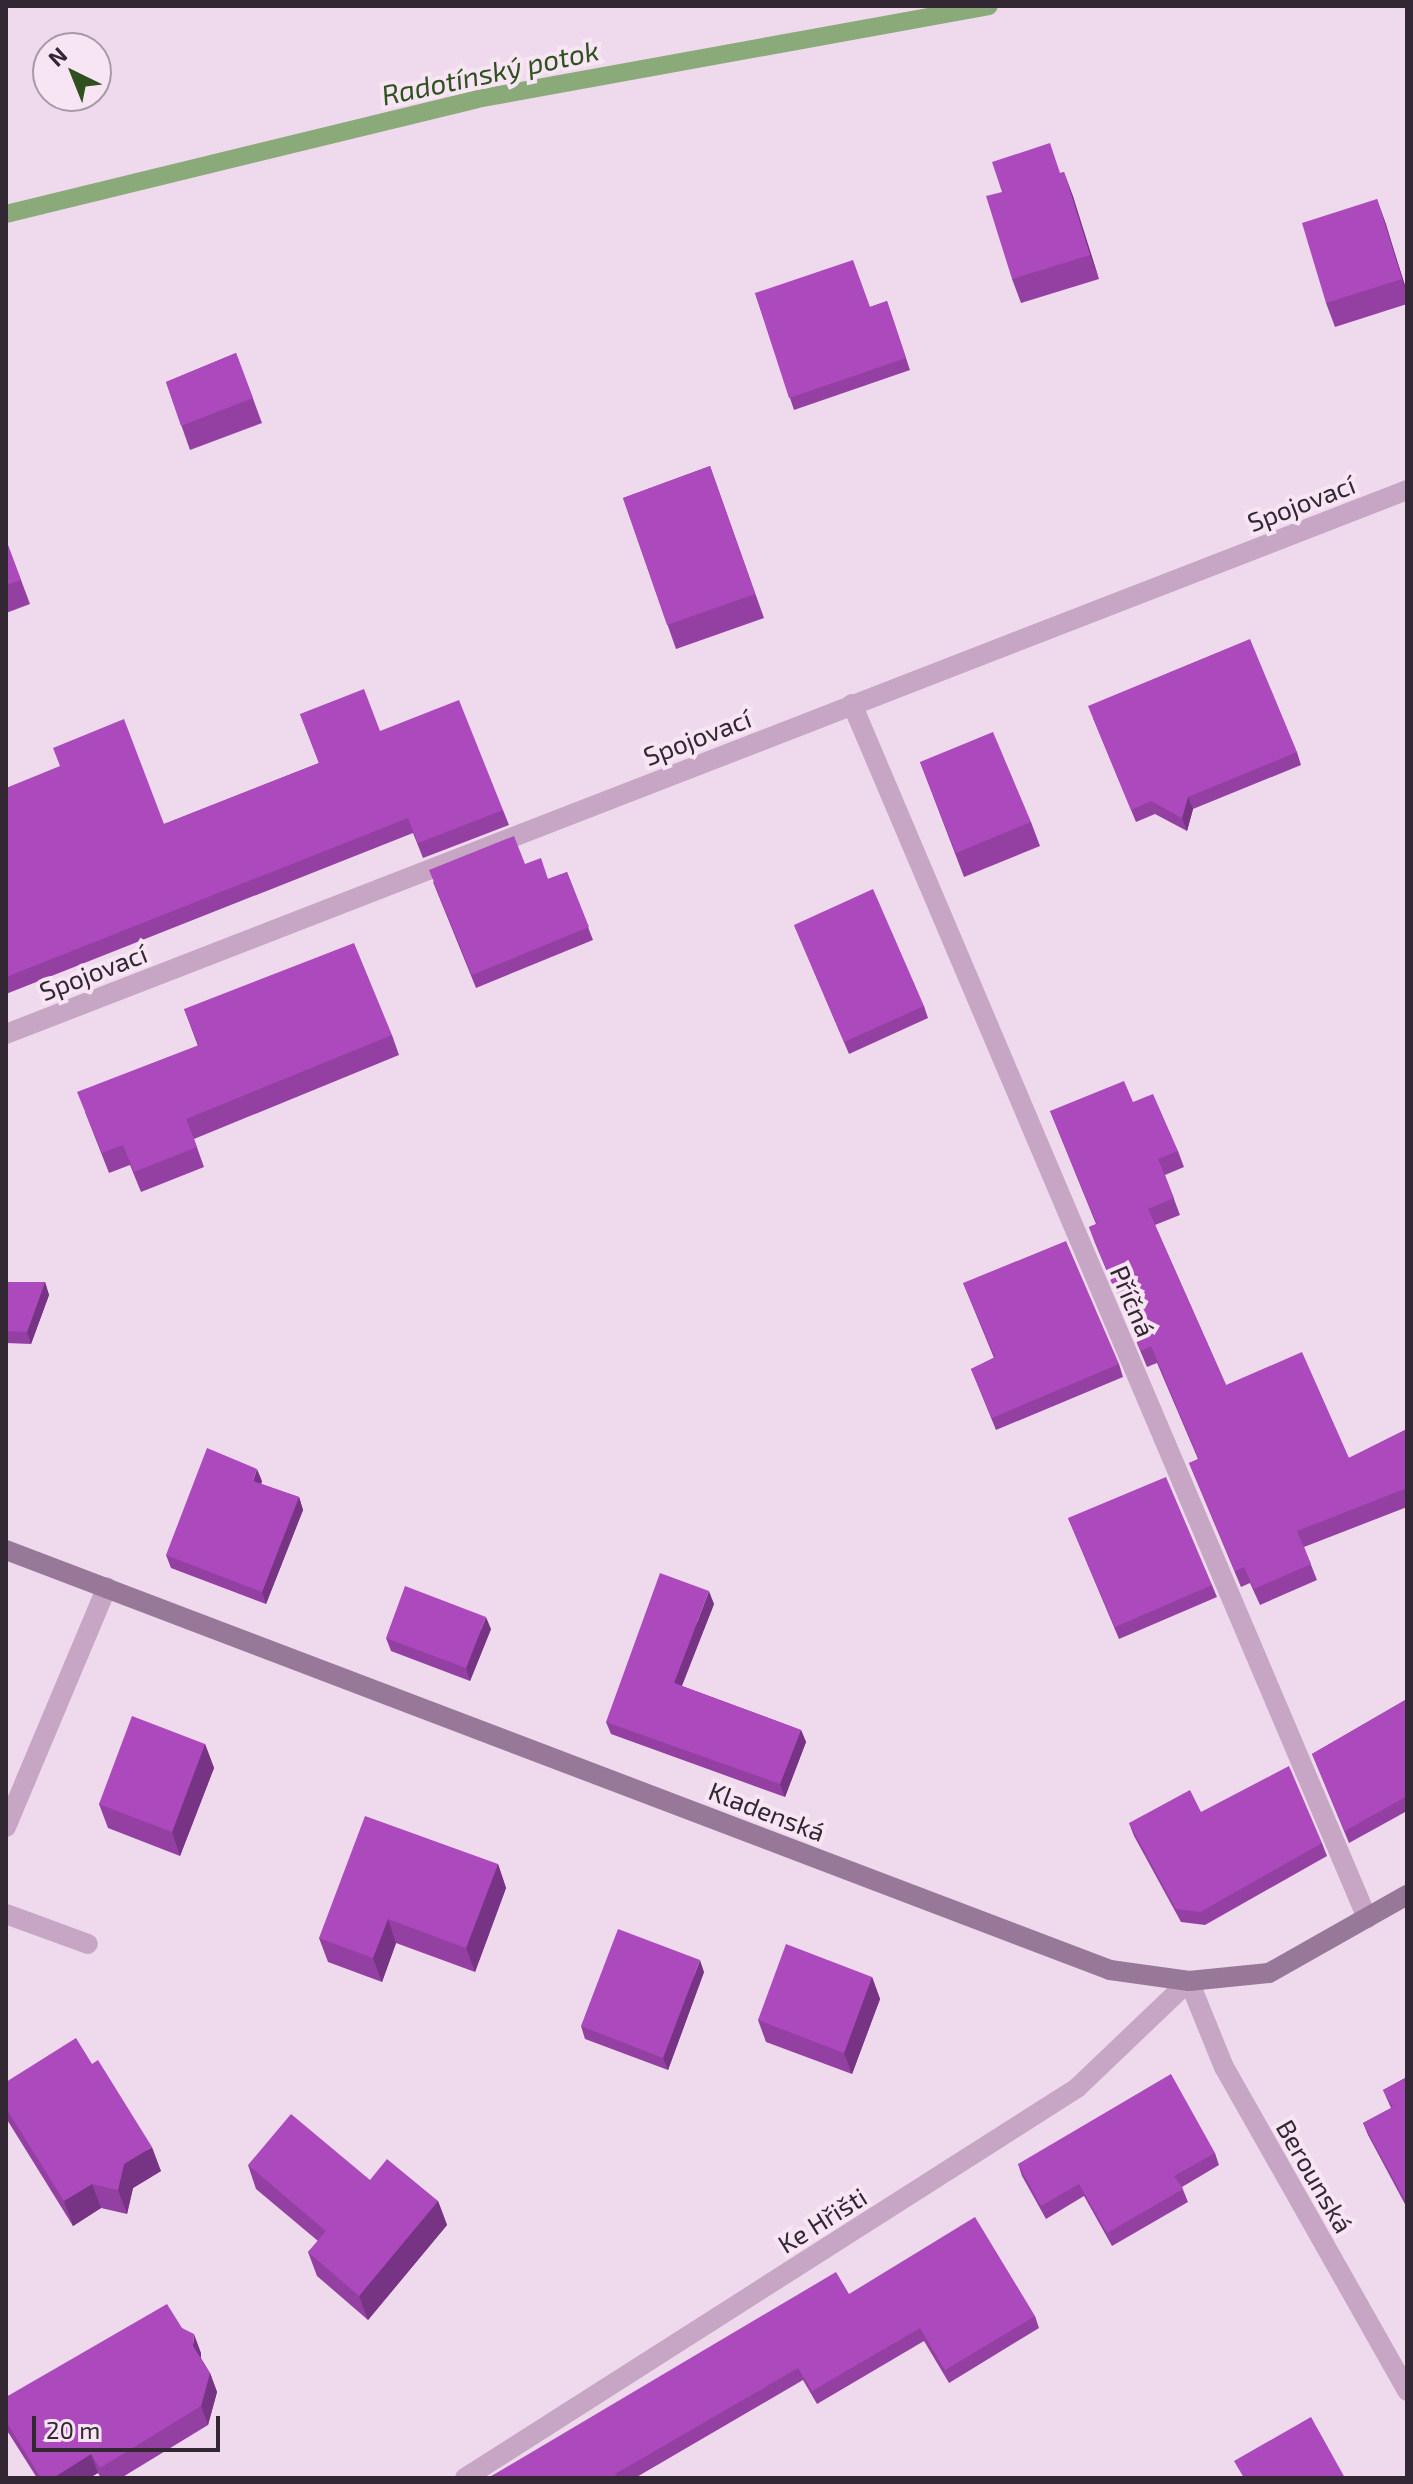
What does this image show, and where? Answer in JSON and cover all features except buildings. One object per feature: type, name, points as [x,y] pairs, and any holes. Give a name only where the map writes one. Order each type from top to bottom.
[{"type":"main road","name":"Kladenská","points":[[6,1550],[1110,1970],[1189,1981],[1269,1973],[1407,1895]]},
{"type":"street","name":"Spojovací","points":[[6,1034],[1407,490]]},
{"type":"street","name":"Příčná","points":[[852,704],[1367,1918]]},
{"type":"street","points":[[6,1827],[107,1587]]},
{"type":"street","points":[[6,1914],[88,1944]]},
{"type":"street","name":"Berounská","points":[[1189,1981],[1224,2067],[1407,2391]]},
{"type":"street","name":"Ke Hřišti","points":[[465,2478],[1077,2088],[1189,1981]]},
{"type":"waterway","name":"Radotínský potok","points":[[6,214],[477,99],[989,6]]}]
